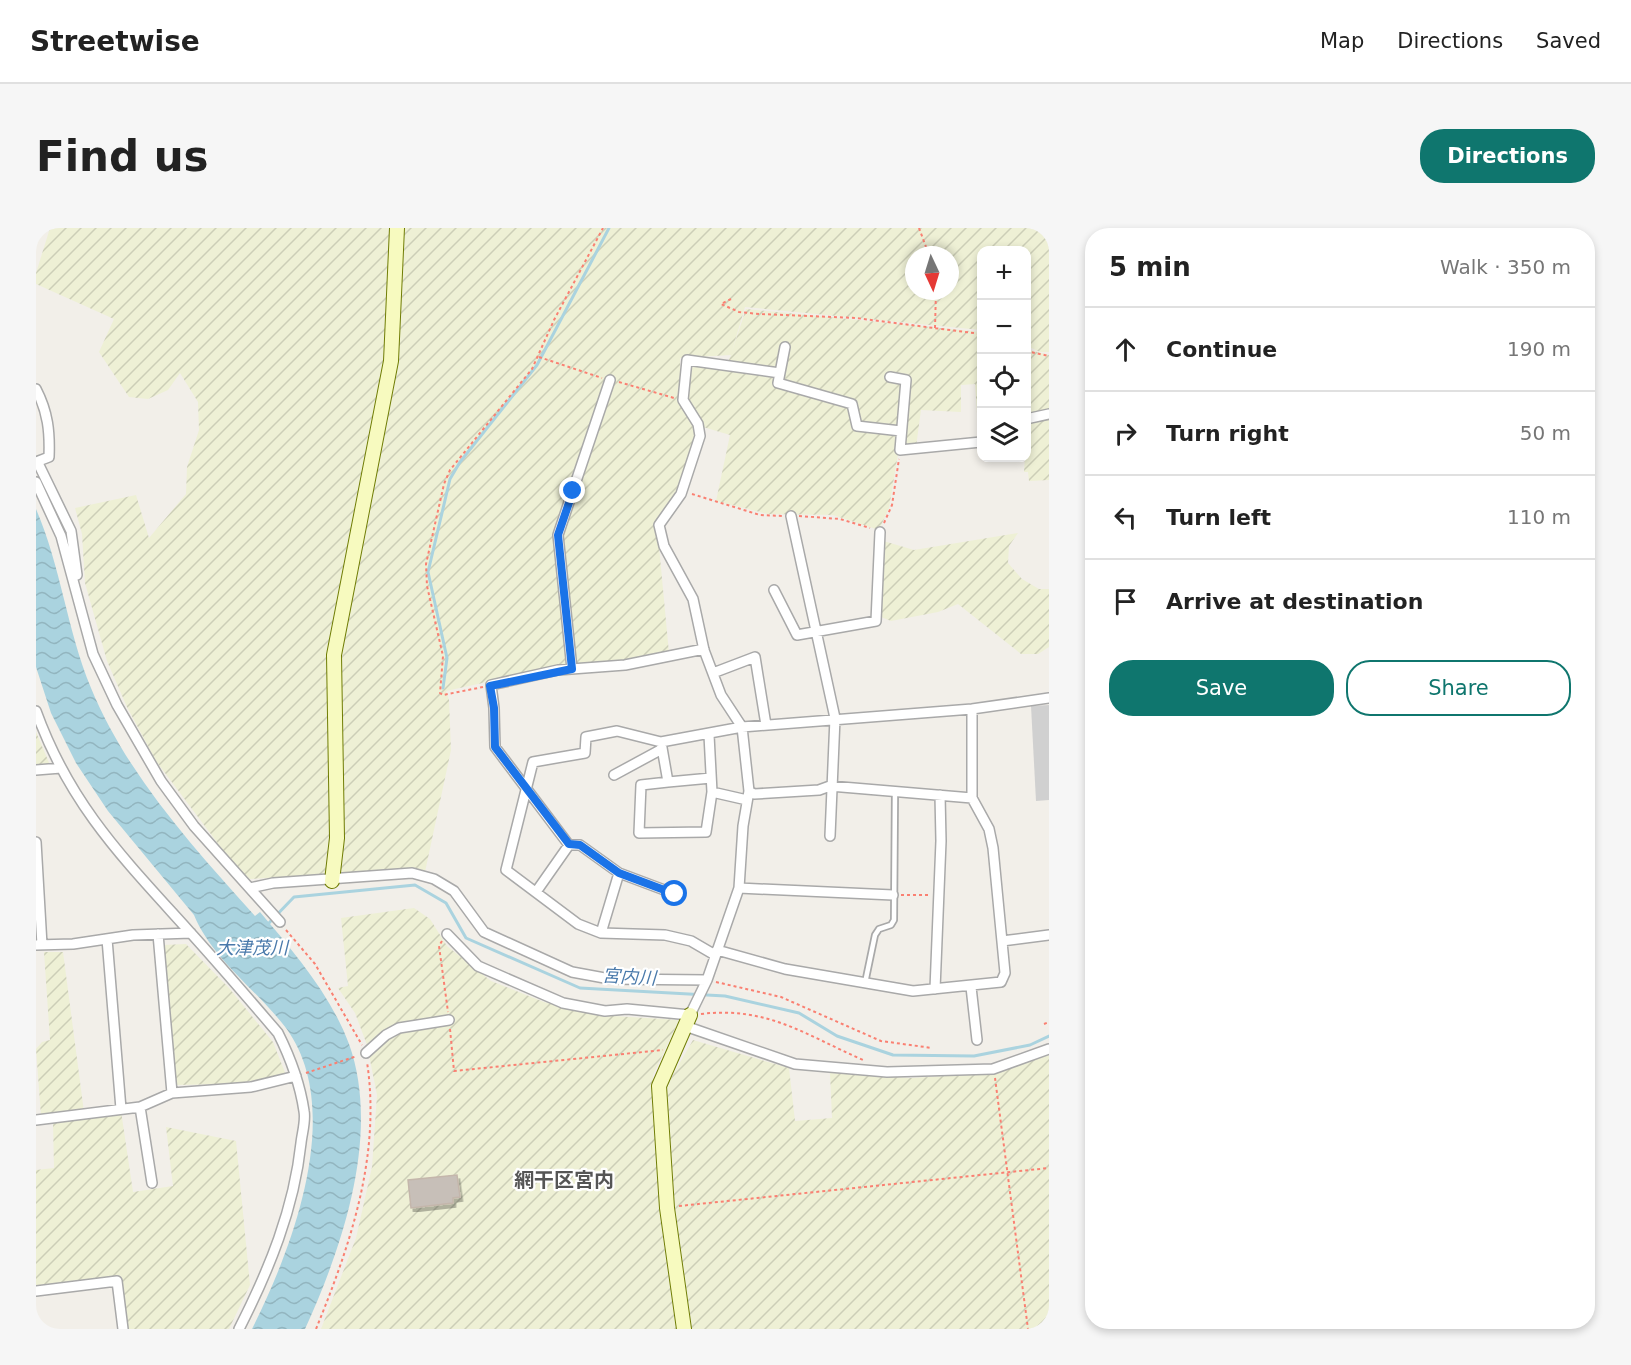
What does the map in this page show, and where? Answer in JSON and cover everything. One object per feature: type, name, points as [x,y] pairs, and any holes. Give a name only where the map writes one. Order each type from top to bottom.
[{"type":"street","points":[[332,880],[337,838],[334,655],[392,361],[397,228]]},
{"type":"street","points":[[785,347],[778,383],[852,404],[857,426],[902,431]]},
{"type":"street","points":[[684,1329],[667,1208],[659,1086],[706,980],[739,888],[748,796],[742,727],[721,695],[704,649],[693,599],[664,546],[659,525],[681,494],[700,436],[698,424],[683,400],[687,360],[780,373]]},
{"type":"street","points":[[890,377],[906,380],[900,450],[977,442]]},
{"type":"street","points":[[572,669],[558,535],[610,380]]},
{"type":"street","points":[[36,389],[46,409],[50,437],[49,457],[37,462],[71,531],[75,549],[78,589]]},
{"type":"street","points":[[1031,418],[1049,414]]},
{"type":"street","points":[[36,482],[62,536],[78,589],[93,654],[128,724],[161,780],[187,817],[280,922]]},
{"type":"street","points":[[792,516],[835,718],[830,836]]},
{"type":"street","points":[[774,590],[797,635],[876,621],[880,532]]},
{"type":"street","points":[[675,894],[619,873],[580,845],[569,844],[495,747],[494,708],[490,686],[572,669],[625,665],[704,649]]},
{"type":"street","points":[[712,673],[755,657],[766,725]]},
{"type":"street","points":[[614,775],[662,745],[742,727],[972,709],[1049,698]]},
{"type":"street","points":[[662,745],[617,731],[586,737],[585,753],[533,762],[506,870],[578,924],[601,933],[665,935],[691,941],[716,952],[785,969],[913,991],[971,987],[1001,982],[1005,978],[993,848],[989,829],[972,798],[972,709]]},
{"type":"street","points":[[36,711],[48,743],[81,804],[110,844],[278,1032],[299,1075],[304,1113],[299,1163],[289,1213],[257,1294],[239,1329]]},
{"type":"street","points":[[709,735],[712,792],[706,832],[639,833],[641,785],[711,778]]},
{"type":"street","points":[[662,745],[668,782]]},
{"type":"street","points":[[36,770],[61,768]]},
{"type":"street","points":[[712,792],[748,796],[819,790],[831,786],[972,798]]},
{"type":"street","points":[[934,989],[941,841],[940,795]]},
{"type":"street","points":[[36,842],[39,945],[191,933]]},
{"type":"street","points":[[536,892],[569,844]]},
{"type":"street","points":[[250,888],[273,883],[412,873],[435,879],[454,891],[484,932],[572,972],[610,979],[706,980]]},
{"type":"street","points":[[601,933],[619,873]]},
{"type":"street","points":[[739,888],[893,895]]},
{"type":"street","points":[[1002,941],[1048,935],[1049,924]]},
{"type":"street","points":[[158,934],[172,1093]]},
{"type":"street","points":[[447,934],[478,966],[563,1003],[605,1011],[627,1009],[688,1021],[795,1064],[886,1072],[993,1069],[1049,1049]]},
{"type":"street","points":[[107,939],[121,1109]]},
{"type":"street","points":[[971,987],[977,1040]]},
{"type":"street","points":[[363,1054],[386,1035],[399,1028],[449,1020]]},
{"type":"street","points":[[36,1120],[140,1107],[172,1093],[251,1087],[299,1075]]},
{"type":"street","points":[[140,1107],[152,1184]]},
{"type":"street","points":[[138,1163],[148,1160]]},
{"type":"street","points":[[36,1292],[117,1281],[123,1329]]},
{"type":"lane","points":[[866,983],[875,935],[879,929],[891,926],[894,920],[896,792]]},
{"type":"path","points":[[490,686],[443,695],[440,693],[442,656],[427,586],[426,564],[444,484],[450,470],[532,369],[554,320],[603,228]]},
{"type":"path","points":[[919,228],[926,246]]},
{"type":"path","points":[[731,299],[721,304],[739,312],[856,318],[977,333]]},
{"type":"path","points":[[935,328],[936,300]]},
{"type":"path","points":[[1031,352],[1049,356]]},
{"type":"path","points":[[880,532],[892,505],[900,450]]},
{"type":"path","points":[[893,895],[937,895]]},
{"type":"path","points":[[280,922],[315,964],[359,1036],[372,1097],[369,1158],[361,1201],[336,1278],[316,1329]]},
{"type":"path","points":[[447,934],[439,946],[454,1071],[660,1049],[673,1053]]},
{"type":"path","points":[[706,980],[781,997],[881,1041],[932,1048]]},
{"type":"path","points":[[688,1021],[736,1012],[778,1020],[886,1072]]},
{"type":"path","points":[[1044,1024],[1049,1022]]},
{"type":"path","points":[[299,1075],[363,1054]]},
{"type":"path","points":[[993,1069],[1028,1329]]},
{"type":"path","points":[[667,1208],[1049,1168]]},
{"type":"shaded area","points":[[1049,705],[1049,800],[1036,801],[1031,706]]},
{"type":"green space","points":[[50,228],[1049,228],[1049,352],[1040,352],[1031,348],[1031,246],[977,246],[977,330],[745,307],[732,351],[746,309],[977,332],[977,413],[975,384],[961,385],[961,412],[921,410],[916,447],[899,448],[889,508],[879,530],[833,515],[768,514],[716,501],[730,435],[703,427],[688,398],[690,369],[707,360],[728,362],[731,355],[680,358],[680,403],[696,426],[697,433],[678,493],[658,536],[669,653],[624,661],[565,665],[446,691],[449,700],[451,750],[425,872],[411,868],[321,879],[283,877],[250,879],[234,865],[156,761],[127,707],[107,661],[85,583],[82,534],[75,508],[136,495],[149,538],[186,494],[187,467],[199,430],[198,402],[180,373],[168,390],[148,399],[129,397],[99,352],[114,319],[36,284],[36,273]]},
{"type":"green space","points":[[1031,350],[1049,355],[1049,410],[1031,415]]},
{"type":"green space","points":[[1049,418],[1049,480],[1029,481],[1028,472],[1024,472],[1025,462],[1031,462],[1031,423]]},
{"type":"green space","points":[[1018,533],[1009,546],[1008,563],[1022,579],[1039,589],[1049,589],[1049,647],[1038,654],[1021,654],[958,604],[938,612],[891,621],[881,617],[873,556],[880,540],[914,550]]},
{"type":"green space","points":[[36,732],[50,765],[36,766]]},
{"type":"green space","points":[[414,908],[430,919],[447,946],[491,981],[544,1002],[597,1015],[679,1020],[653,1075],[663,1238],[677,1329],[321,1329],[356,1238],[372,1167],[377,1095],[367,1045],[355,1013],[338,988],[348,986],[341,918]]},
{"type":"green space","points":[[186,944],[229,988],[273,1042],[286,1075],[233,1084],[174,1085],[163,945]]},
{"type":"green space","points":[[44,952],[63,952],[84,1112],[41,1116],[36,1049],[42,1042],[50,1040]]},
{"type":"green space","points":[[693,1040],[789,1068],[795,1121],[832,1118],[830,1073],[911,1078],[997,1073],[1049,1055],[1049,1329],[690,1329],[673,1203],[667,1085]]},
{"type":"green space","points":[[121,1111],[133,1192],[173,1186],[166,1127],[236,1141],[250,1285],[229,1329],[128,1329],[121,1276],[36,1286],[36,1170],[54,1168],[53,1122]]},
{"type":"water","name":"大津茂川","points":[[36,509],[52,553],[83,666],[106,720],[123,751],[163,809],[208,864],[255,916],[260,912],[298,958],[322,991],[349,1044],[358,1078],[361,1114],[359,1151],[344,1226],[305,1329],[252,1329],[283,1260],[306,1179],[312,1138],[312,1098],[303,1061],[286,1028],[223,960],[202,931],[194,915],[108,811],[76,763],[51,713],[36,667]]},
{"type":"building","points":[[457,1175],[460,1197],[453,1198],[453,1203],[411,1208],[408,1180]]},
{"type":"waterway","points":[[443,688],[447,658],[428,572],[450,479],[460,462],[537,365],[609,228]]},
{"type":"waterway","name":"宮内川","points":[[268,924],[294,897],[415,885],[446,903],[466,938],[580,988],[725,996],[799,1013],[837,1036],[893,1055],[974,1056],[1030,1045],[1049,1036]]},
{"type":"district","name":"網干区宮内","points":[[564,1180]]},
{"type":"route","points":[[573,491],[558,535],[572,669],[558,670],[490,686],[494,708],[495,747],[569,844],[580,845],[619,873],[675,894]]}]
